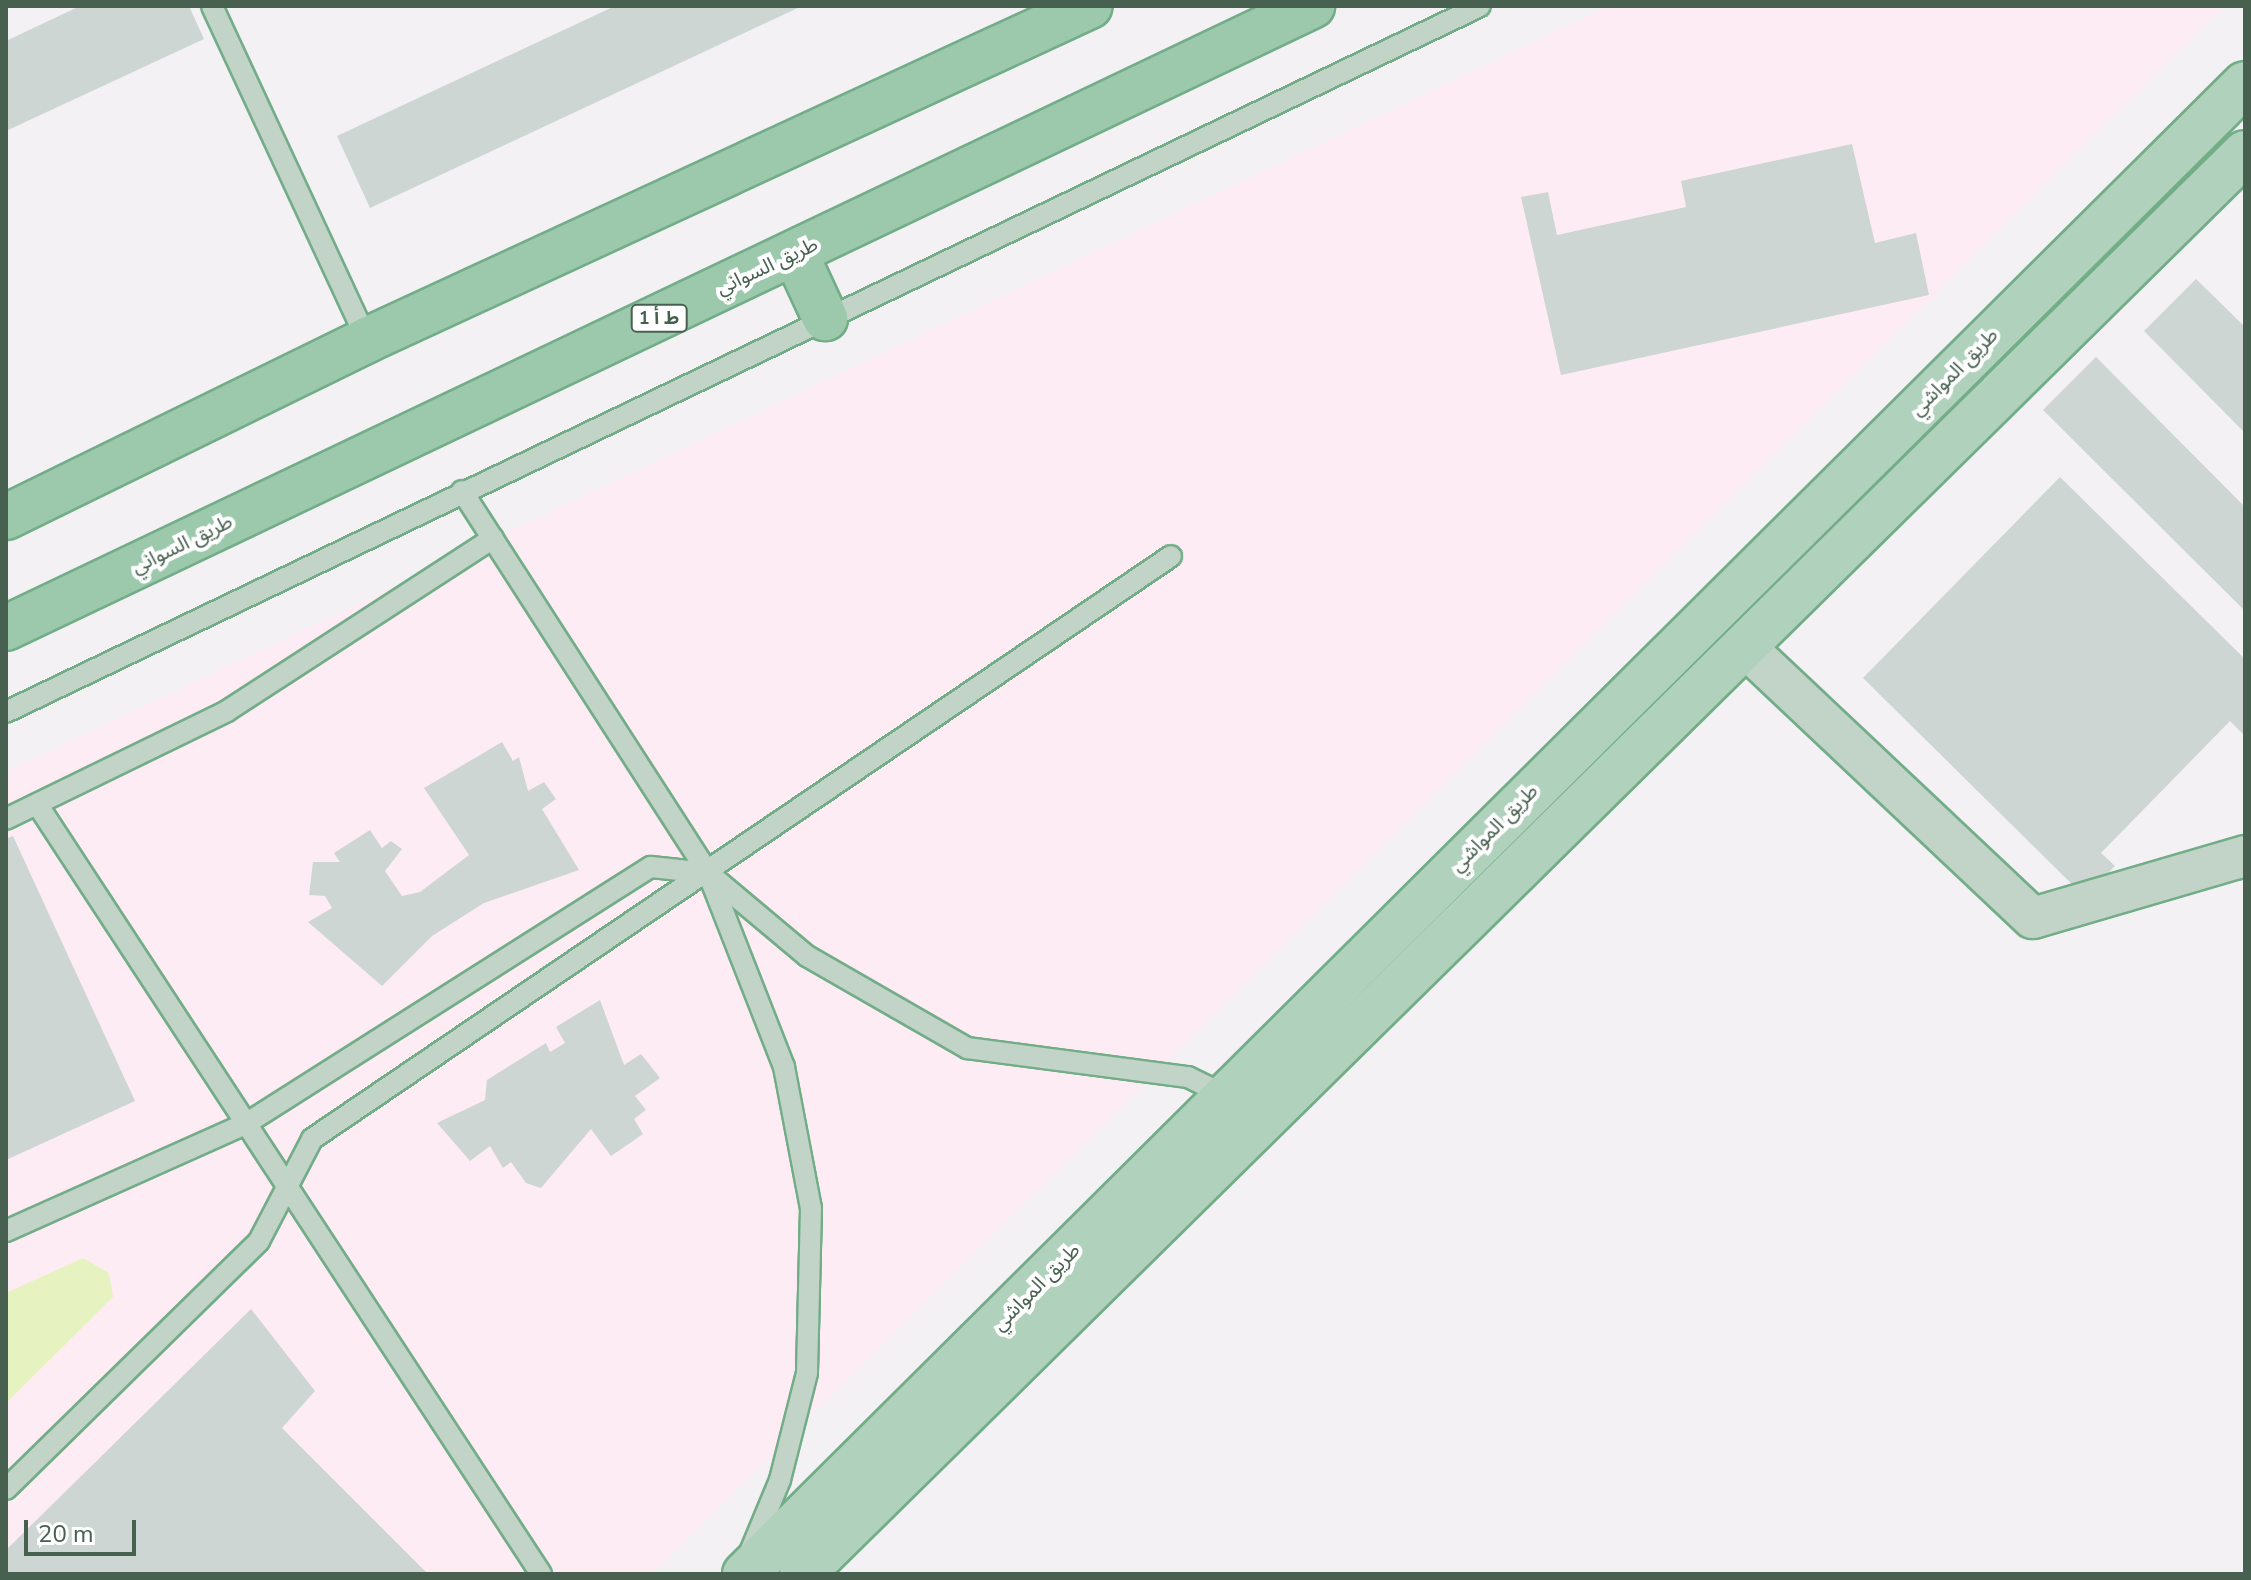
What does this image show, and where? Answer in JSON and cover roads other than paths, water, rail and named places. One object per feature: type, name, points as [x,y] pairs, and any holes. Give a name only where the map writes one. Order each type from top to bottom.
[{"type":"highway","points":[[6,517],[367,340],[1090,6]]},
{"type":"highway","name":"طريق السواني","points":[[6,628],[1312,6]]},
{"type":"highway","points":[[795,253],[825,318]]},
{"type":"main road","name":"طريق المواشي","points":[[802,1574],[1244,1111],[1714,611],[2245,84]]},
{"type":"main road","name":"طريق المواشي","points":[[742,1574],[1745,647],[2245,153]]},
{"type":"main road","points":[[1714,611],[1745,647]]},
{"type":"street","points":[[1745,647],[2033,918],[2245,856]]},
{"type":"lane","points":[[212,6],[367,340]]},
{"type":"lane","points":[[6,712],[1480,6]]},
{"type":"lane","points":[[462,491],[708,873],[784,1067],[803,1145],[815,1265],[807,1373],[780,1480],[742,1574]]},
{"type":"lane","points":[[6,819],[227,711],[493,538]]},
{"type":"lane","points":[[6,1489],[259,1241],[312,1139],[1171,556]]},
{"type":"lane","points":[[37,804],[247,1123],[286,1191],[541,1574]]},
{"type":"lane","points":[[6,1231],[247,1123],[651,867],[708,873],[807,956],[967,1048],[1188,1077],[1244,1111]]}]
